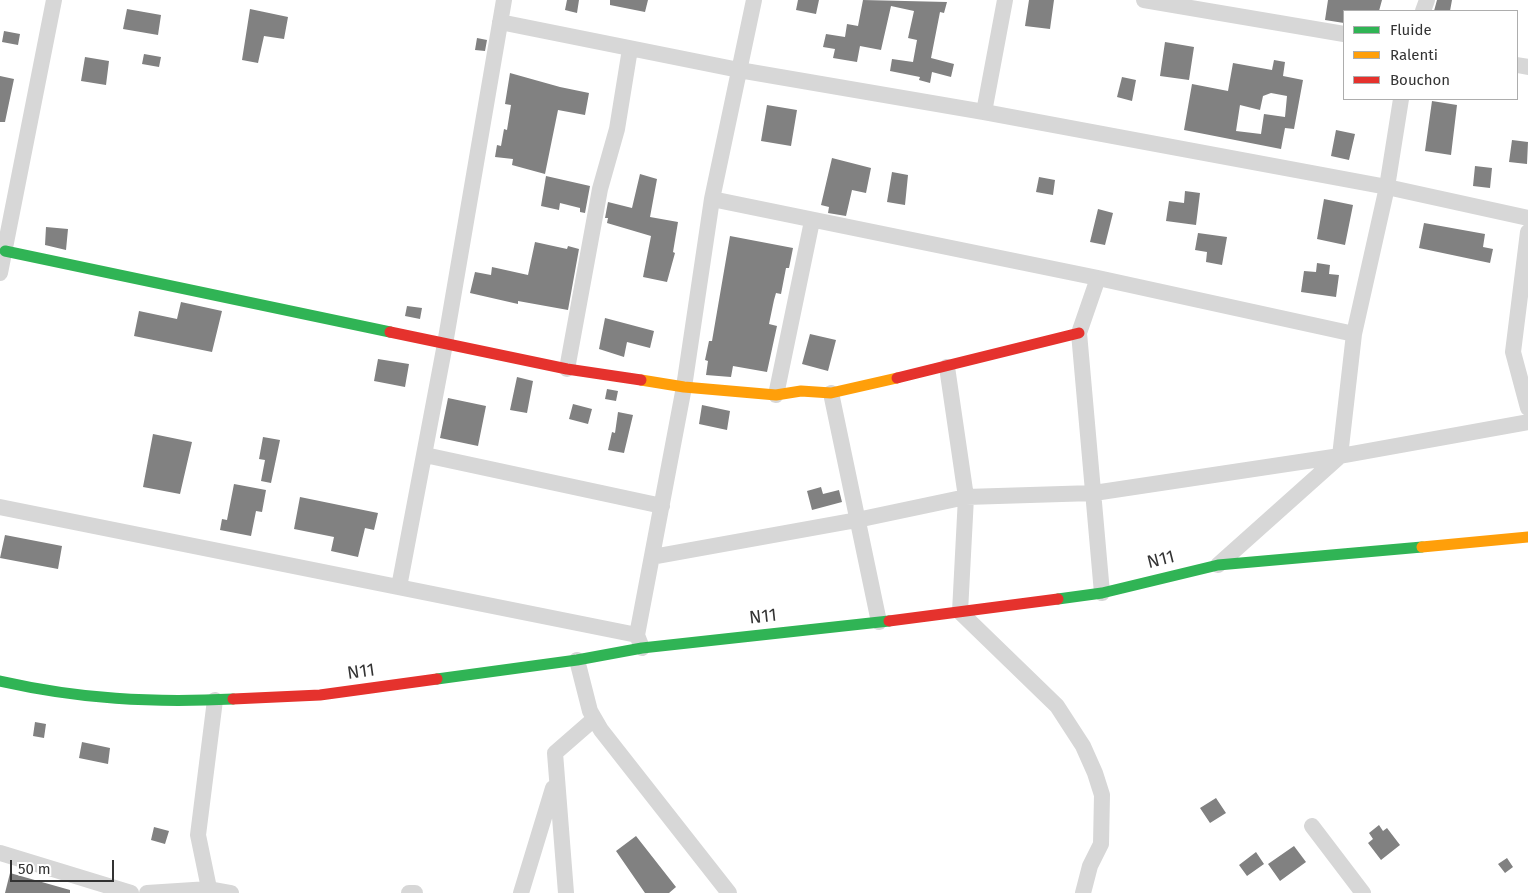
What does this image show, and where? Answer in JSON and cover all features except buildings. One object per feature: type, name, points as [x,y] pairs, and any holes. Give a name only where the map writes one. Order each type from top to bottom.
[{"type":"main road","points":[[5,250],[567,369],[684,386],[776,396],[801,391],[831,393],[947,367],[1079,333]]},
{"type":"main road","name":"N11","points":[[0,680],[40,690],[102,699],[180,702],[320,695],[577,660],[639,641],[879,622],[1102,593],[1218,564],[1528,537]]},
{"type":"street","points":[[0,273],[54,0]]},
{"type":"street","points":[[399,587],[445,344],[504,0]]},
{"type":"street","points":[[0,507],[399,587],[639,641],[652,557],[684,386],[712,199],[754,0]]},
{"type":"street","points":[[1144,0],[1343,34]]},
{"type":"street","points":[[984,112],[1000,1]]},
{"type":"street","points":[[500,22],[739,70],[984,112],[1387,187],[1528,218]]},
{"type":"street","points":[[567,369],[600,189],[617,129],[630,49]]},
{"type":"street","points":[[1218,564],[1340,456],[1354,334],[1387,187],[1401,100]]},
{"type":"street","points":[[712,199],[812,221],[1098,278],[1354,334]]},
{"type":"street","points":[[776,396],[812,221]]},
{"type":"street","points":[[1528,232],[1513,352],[1528,408]]},
{"type":"street","points":[[1098,278],[1079,333],[1102,593]]},
{"type":"street","points":[[947,367],[966,497],[960,612],[1057,706],[1083,746],[1095,773],[1102,795],[1101,844],[1090,866],[1083,893]]},
{"type":"street","points":[[831,393],[879,622]]},
{"type":"street","points":[[652,557],[857,520],[966,497],[1094,493],[1340,456],[1528,422]]},
{"type":"street","points":[[424,455],[662,506]]},
{"type":"street","points":[[577,660],[584,692],[594,719],[729,893]]},
{"type":"street","points":[[209,891],[198,835],[215,700]]},
{"type":"street","points":[[566,893],[555,753],[594,719]]},
{"type":"street","points":[[521,893],[557,775]]},
{"type":"street","points":[[1312,826],[1363,893]]},
{"type":"street","points":[[0,853],[131,893]]},
{"type":"street","points":[[147,893],[209,891],[231,893]]},
{"type":"street","points":[[409,893],[415,893]]},
{"type":"traffic: fast","points":[[5,251],[390,332]]},
{"type":"traffic: fast","points":[[1058,599],[1102,593],[1218,565],[1422,547]]},
{"type":"traffic: fast","points":[[437,679],[577,660],[642,648],[889,621]]},
{"type":"traffic: fast","points":[[0,681],[87,696],[144,700],[233,699]]},
{"type":"traffic: slow","points":[[641,380],[684,387],[776,395],[801,391],[831,393],[897,378]]},
{"type":"traffic: slow","points":[[1422,547],[1528,537]]},
{"type":"traffic: jam","points":[[390,332],[567,369],[641,380]]},
{"type":"traffic: jam","points":[[897,378],[1079,333]]},
{"type":"traffic: jam","points":[[889,621],[1058,599]]},
{"type":"traffic: jam","points":[[233,699],[320,695],[437,679]]}]
